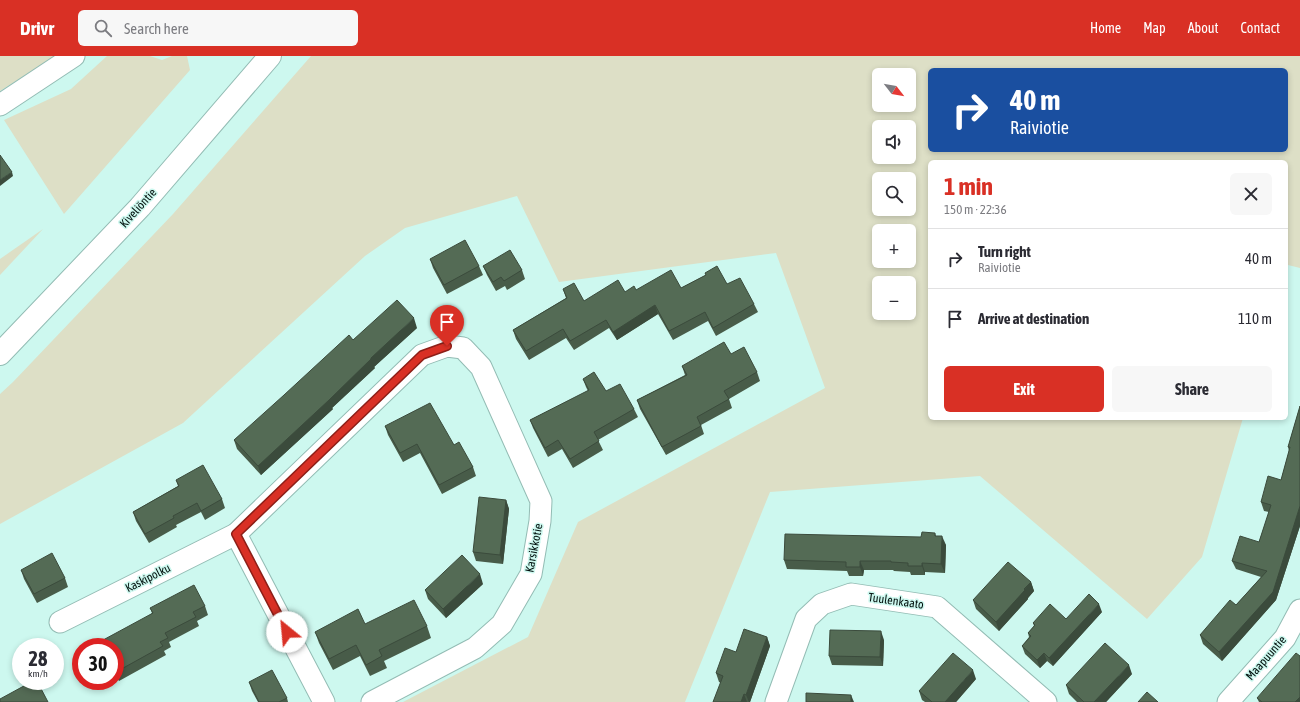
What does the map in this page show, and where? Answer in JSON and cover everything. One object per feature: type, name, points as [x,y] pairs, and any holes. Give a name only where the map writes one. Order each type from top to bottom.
[{"type":"street","points":[[0,105],[74,56]]},
{"type":"street","name":"Kiveliöntie","points":[[0,354],[140,207],[270,56]]},
{"type":"street","name":"Kaskipolku","points":[[60,622],[236,534],[422,355],[447,346]]},
{"type":"street","name":"Karsikkotie","points":[[372,702],[475,648],[502,624],[531,574],[540,522],[541,501],[481,367],[463,348],[447,346]]},
{"type":"street","points":[[236,534],[324,702]]},
{"type":"street","name":"Tuulenkaato","points":[[776,702],[806,619],[822,604],[851,594],[937,607],[1046,702]]},
{"type":"street","name":"Maapuuntie","points":[[1228,702],[1285,638],[1300,610]]},
{"type":"green space","points":[[0,56],[56,56],[0,91]]},
{"type":"green space","points":[[107,56],[150,56],[162,60],[172,56],[187,56],[190,70],[64,214],[4,120],[71,89]]},
{"type":"green space","points":[[311,56],[1300,56],[1300,268],[1288,265],[1288,160],[928,160],[928,420],[1242,420],[1202,557],[1147,619],[980,476],[770,492],[685,702],[403,702],[528,637],[578,522],[825,388],[776,253],[559,282],[517,196],[405,228],[365,256],[183,423],[0,524],[0,394],[173,214]]},
{"type":"green space","points":[[43,229],[0,275],[0,259]]},
{"type":"building","points":[[0,155],[12,172],[0,180]]},
{"type":"building","points":[[465,240],[479,266],[444,285],[430,259]]},
{"type":"building","points":[[510,250],[522,270],[504,281],[501,277],[493,282],[483,266]]},
{"type":"building","points":[[717,266],[727,284],[740,278],[754,304],[713,328],[705,312],[669,331],[655,305],[613,332],[606,320],[570,341],[563,329],[526,351],[513,330],[567,298],[563,289],[574,283],[584,301],[618,280],[625,292],[634,286],[636,290],[671,270],[681,288],[706,275],[705,273]]},
{"type":"building","points":[[397,300],[414,318],[258,466],[234,440],[349,335],[353,340]]},
{"type":"building","points":[[724,342],[731,354],[744,347],[757,372],[724,391],[729,399],[697,417],[701,426],[662,447],[637,400],[687,375],[682,366]]},
{"type":"building","points":[[594,372],[606,391],[620,384],[634,409],[594,432],[599,441],[570,459],[558,440],[545,448],[530,420],[589,390],[583,379]]},
{"type":"building","points":[[430,403],[454,445],[459,442],[473,467],[439,485],[417,444],[400,453],[385,426]]},
{"type":"building","points":[[1300,406],[1300,506],[1273,592],[1219,652],[1200,635],[1230,600],[1236,605],[1267,571],[1232,561],[1240,536],[1259,542],[1271,505],[1261,502],[1268,476],[1281,480],[1290,447],[1288,447]]},
{"type":"building","points":[[203,465],[222,499],[201,511],[197,503],[145,534],[133,512],[179,486],[176,480]]},
{"type":"building","points":[[479,497],[506,500],[500,555],[473,552]]},
{"type":"building","points":[[922,532],[935,533],[935,536],[942,536],[941,564],[922,563],[922,566],[908,566],[908,563],[891,561],[860,561],[860,567],[846,567],[846,562],[784,560],[785,534],[921,537]]},
{"type":"building","points":[[52,553],[65,578],[34,594],[21,570]]},
{"type":"building","points":[[462,555],[480,574],[443,609],[425,590]]},
{"type":"building","points":[[1008,562],[1031,582],[996,622],[973,600]]},
{"type":"building","points":[[194,585],[205,606],[193,612],[196,617],[165,633],[168,638],[160,642],[163,646],[124,668],[124,638],[107,638],[153,613],[150,608]]},
{"type":"building","points":[[1089,594],[1099,604],[1049,658],[1044,653],[1037,660],[1022,646],[1031,636],[1028,633],[1035,625],[1033,623],[1050,604],[1066,619]]},
{"type":"building","points":[[414,600],[427,626],[379,650],[382,656],[366,665],[356,645],[329,659],[315,632],[358,609],[365,624]]},
{"type":"building","points":[[744,629],[767,637],[746,695],[744,694],[741,702],[713,702],[723,676],[716,673],[725,648],[736,652]]},
{"type":"building","points":[[830,630],[881,631],[880,657],[829,656]]},
{"type":"building","points":[[1105,643],[1129,665],[1094,702],[1084,702],[1066,685]]},
{"type":"building","points":[[953,653],[973,670],[945,702],[932,702],[919,691]]},
{"type":"building","points":[[1296,653],[1300,656],[1300,697],[1295,702],[1262,702],[1257,698]]},
{"type":"building","points":[[272,670],[287,698],[279,702],[259,702],[249,682]]},
{"type":"building","points":[[16,690],[42,690],[48,702],[0,702],[0,699]]},
{"type":"building","points":[[1147,692],[1158,702],[1138,702]]},
{"type":"building","points":[[806,693],[851,695],[851,702],[806,702]]},
{"type":"route","points":[[287,632],[236,534],[422,355],[447,346]]}]
